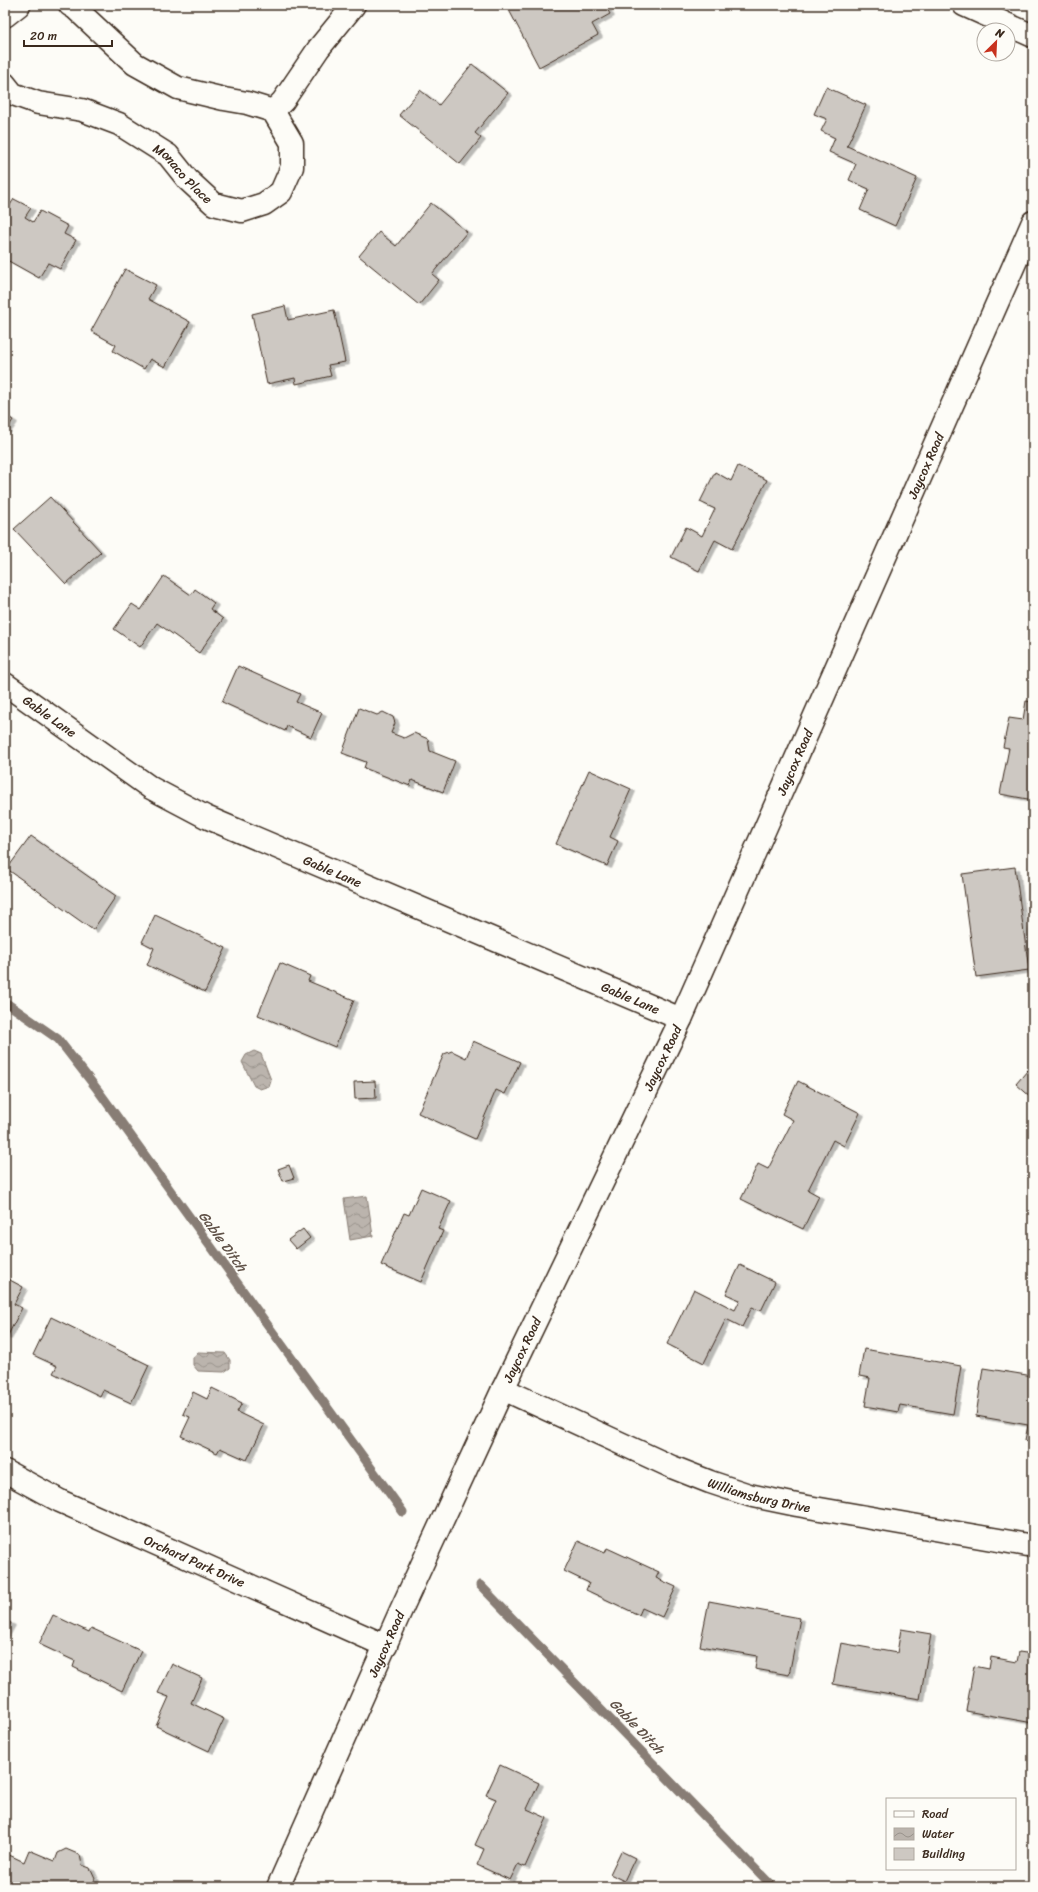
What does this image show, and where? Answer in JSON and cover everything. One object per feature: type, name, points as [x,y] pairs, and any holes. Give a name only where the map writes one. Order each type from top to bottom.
[{"type":"street","points":[[5,16],[19,5]]},
{"type":"street","points":[[70,5],[135,64],[178,88],[247,103],[273,111],[283,101],[319,48],[354,5]]},
{"type":"street","points":[[964,5],[1033,36]]},
{"type":"street","name":"Monaco Place","points":[[5,84],[13,94],[38,103],[82,110],[119,124],[168,155],[188,180],[214,204],[242,211],[264,204],[281,192],[292,167],[292,143],[273,111]]},
{"type":"street","name":"Jaycox Road","points":[[278,1887],[503,1389],[681,1019],[1033,222]]},
{"type":"street","name":"Gable Lane","points":[[5,684],[151,788],[206,817],[681,1019]]},
{"type":"street","name":"Williamsburg Drive","points":[[503,1389],[672,1467],[749,1495],[1033,1546]]},
{"type":"street","name":"Orchard Park Drive","points":[[5,1471],[60,1501],[386,1646]]},
{"type":"water","points":[[254,1051],[261,1054],[271,1080],[269,1086],[260,1089],[254,1086],[242,1062],[246,1055]]},
{"type":"water","points":[[367,1196],[373,1236],[350,1240],[344,1199]]},
{"type":"water","points":[[198,1352],[225,1353],[230,1360],[230,1368],[224,1372],[198,1371],[193,1365],[193,1357]]},
{"type":"building","points":[[503,5],[605,5],[610,14],[592,24],[598,35],[539,67],[510,12]]},
{"type":"building","points":[[472,64],[508,93],[475,133],[481,138],[460,164],[399,115],[420,90],[439,105]]},
{"type":"building","points":[[826,87],[866,105],[847,146],[917,178],[895,226],[860,210],[869,189],[849,180],[856,164],[829,152],[835,138],[821,131],[827,119],[814,114]]},
{"type":"building","points":[[14,199],[31,208],[25,217],[33,222],[40,211],[68,226],[64,234],[76,240],[60,269],[48,263],[39,278],[5,259],[5,206],[8,208]]},
{"type":"building","points":[[431,203],[467,232],[432,274],[439,280],[419,305],[359,256],[379,232],[396,246]]},
{"type":"building","points":[[125,269],[156,285],[148,299],[190,322],[165,367],[150,359],[144,369],[113,351],[116,345],[91,331]]},
{"type":"building","points":[[285,306],[288,320],[334,310],[345,362],[328,365],[331,376],[296,384],[295,378],[267,384],[252,314]]},
{"type":"building","points":[[5,415],[13,420],[5,432]]},
{"type":"building","points":[[738,466],[767,480],[732,549],[715,540],[699,571],[671,557],[686,527],[702,536],[715,509],[700,502],[715,472],[731,481]]},
{"type":"building","points":[[50,497],[101,552],[66,584],[14,529]]},
{"type":"building","points":[[164,576],[191,595],[195,589],[214,603],[210,609],[223,619],[199,653],[157,623],[140,647],[114,629],[132,604],[141,610]]},
{"type":"building","points":[[238,666],[300,694],[296,702],[322,713],[311,737],[287,726],[285,731],[222,702]]},
{"type":"building","points":[[1026,701],[1033,702],[1033,800],[1000,794],[1009,748],[1003,747],[1009,718],[1023,720]]},
{"type":"building","points":[[359,708],[377,715],[383,712],[393,717],[395,723],[391,733],[404,738],[414,733],[428,739],[430,751],[455,761],[443,792],[412,780],[410,786],[364,768],[366,762],[342,753]]},
{"type":"building","points":[[589,770],[631,789],[610,837],[618,841],[607,866],[556,844]]},
{"type":"building","points":[[31,836],[116,896],[93,930],[7,869]]},
{"type":"building","points":[[1015,867],[1029,970],[976,977],[962,874]]},
{"type":"building","points":[[155,915],[226,948],[205,992],[147,965],[154,948],[142,942]]},
{"type":"building","points":[[280,963],[310,976],[308,981],[354,1000],[335,1047],[258,1015]]},
{"type":"building","points":[[473,1041],[520,1062],[505,1094],[496,1090],[475,1139],[418,1113],[444,1054],[452,1051],[466,1058]]},
{"type":"building","points":[[1033,1064],[1033,1099],[1016,1084]]},
{"type":"building","points":[[375,1081],[376,1098],[355,1099],[354,1082]]},
{"type":"building","points":[[798,1081],[860,1113],[844,1146],[833,1140],[808,1190],[819,1196],[803,1229],[741,1199],[758,1164],[768,1169],[793,1120],[782,1114]]},
{"type":"building","points":[[289,1165],[294,1178],[283,1181],[278,1169]]},
{"type":"building","points":[[421,1188],[451,1201],[438,1229],[443,1231],[421,1282],[381,1265],[404,1213],[409,1215]]},
{"type":"building","points":[[303,1229],[310,1238],[296,1249],[288,1240]]},
{"type":"building","points":[[740,1265],[775,1282],[761,1311],[752,1307],[742,1327],[726,1319],[704,1363],[667,1344],[694,1289],[735,1310],[740,1300],[726,1294]]},
{"type":"building","points":[[8,1279],[23,1287],[14,1304],[22,1308],[7,1337],[5,1336],[5,1284]]},
{"type":"building","points":[[51,1317],[149,1365],[131,1403],[103,1390],[100,1396],[53,1373],[57,1366],[33,1355]]},
{"type":"building","points":[[864,1349],[961,1366],[953,1414],[900,1405],[898,1412],[865,1406],[870,1378],[859,1376]]},
{"type":"building","points":[[983,1368],[1033,1376],[1033,1442],[1025,1440],[1028,1425],[976,1416]]},
{"type":"building","points":[[212,1388],[242,1403],[237,1412],[264,1425],[247,1460],[220,1448],[217,1453],[181,1436],[190,1417],[183,1414],[193,1392],[207,1399]]},
{"type":"building","points":[[578,1541],[605,1553],[607,1548],[659,1572],[656,1578],[676,1587],[662,1617],[642,1608],[639,1615],[586,1590],[589,1583],[564,1571]]},
{"type":"building","points":[[709,1601],[800,1618],[789,1675],[755,1669],[757,1656],[700,1646]]},
{"type":"building","points":[[53,1615],[89,1632],[91,1628],[141,1651],[122,1691],[73,1667],[75,1661],[39,1644]]},
{"type":"building","points":[[5,1620],[11,1623],[5,1634]]},
{"type":"building","points":[[901,1629],[931,1634],[920,1699],[833,1684],[841,1643],[897,1653]]},
{"type":"building","points":[[1019,1652],[1033,1654],[1033,1723],[966,1711],[974,1666],[989,1669],[991,1657],[1017,1662]]},
{"type":"building","points":[[172,1664],[202,1678],[191,1703],[224,1719],[209,1751],[156,1726],[169,1697],[158,1693]]},
{"type":"building","points":[[500,1765],[539,1783],[527,1809],[547,1818],[525,1867],[518,1864],[510,1880],[477,1865],[484,1849],[475,1845],[496,1799],[486,1795]]},
{"type":"building","points":[[66,1849],[80,1855],[82,1865],[90,1868],[95,1879],[91,1887],[5,1887],[5,1853],[24,1862],[29,1850],[55,1861],[58,1853]]},
{"type":"building","points":[[621,1851],[635,1858],[624,1881],[610,1874]]},
{"type":"waterway","name":"Gable Ditch","points":[[5,1002],[58,1039],[97,1089],[403,1512]]},
{"type":"waterway","name":"Gable Ditch","points":[[480,1585],[773,1887]]}]
